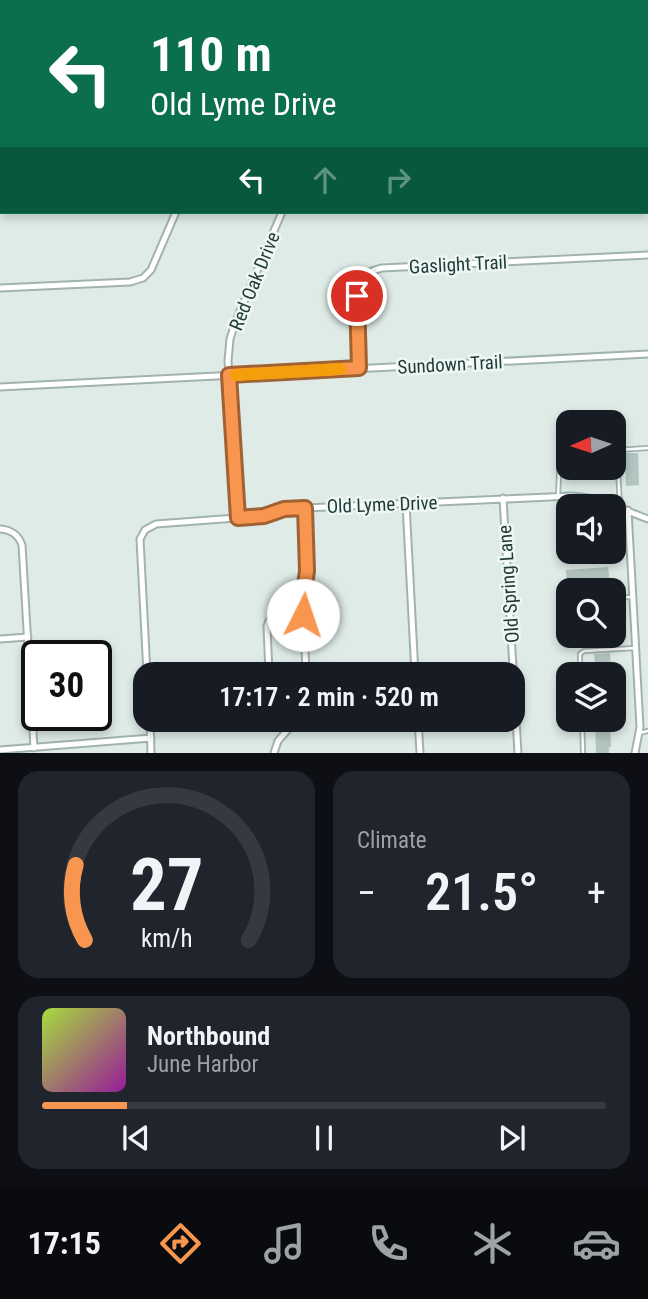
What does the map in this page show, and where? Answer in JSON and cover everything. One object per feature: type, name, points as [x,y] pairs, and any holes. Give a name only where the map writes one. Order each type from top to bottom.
[{"type":"street","points":[[0,288],[130,282],[143,278],[150,270],[175,214]]},
{"type":"street","name":"Red Oak Drive","points":[[238,518],[229,349],[235,323],[281,214]]},
{"type":"street","name":"Gaslight Trail","points":[[359,368],[357,290],[363,278],[375,270],[648,255]]},
{"type":"street","name":"Sundown Trail","points":[[0,387],[648,354]]},
{"type":"street","name":"Old Lyme Drive","points":[[146,662],[141,539],[142,534],[156,524],[264,516],[284,509],[556,496]]},
{"type":"street","name":"Old Spring Lane","points":[[503,498],[519,753]]},
{"type":"street","points":[[406,504],[414,662]]},
{"type":"street","points":[[305,508],[307,571],[303,615],[305,662]]},
{"type":"street","points":[[628,510],[639,733],[635,753]]},
{"type":"street","name":"Old Lyme Drive","points":[[628,510],[648,519]]},
{"type":"street","points":[[0,529],[12,531],[22,545],[34,748]]},
{"type":"street","points":[[269,662],[269,621],[278,616],[303,615]]},
{"type":"street","points":[[0,639],[28,637]]},
{"type":"street","points":[[151,732],[151,753]]},
{"type":"street","points":[[274,753],[278,741],[286,732]]},
{"type":"street","points":[[419,732],[420,753]]},
{"type":"street","points":[[0,750],[151,738]]},
{"type":"lane","points":[[619,494],[617,450],[648,448]]},
{"type":"lane","points":[[626,597],[632,597]]},
{"type":"lane","points":[[580,662],[580,654],[584,651],[635,648]]},
{"type":"lane","points":[[639,733],[648,731]]},
{"type":"lane","points":[[582,732],[583,753]]},
{"type":"building","points":[[626,453],[638,453],[639,485],[626,486]]},
{"type":"building","points":[[608,567],[609,578],[566,578],[566,570]]},
{"type":"building","points":[[610,653],[611,662],[595,662],[594,654]]},
{"type":"building","points":[[595,732],[610,732],[609,753],[596,753]]},
{"type":"slow traffic","points":[[236,375],[340,369]]},
{"type":"route","points":[[303,615],[307,571],[305,508],[284,509],[264,516],[238,518],[229,375],[359,368],[357,296]]}]
